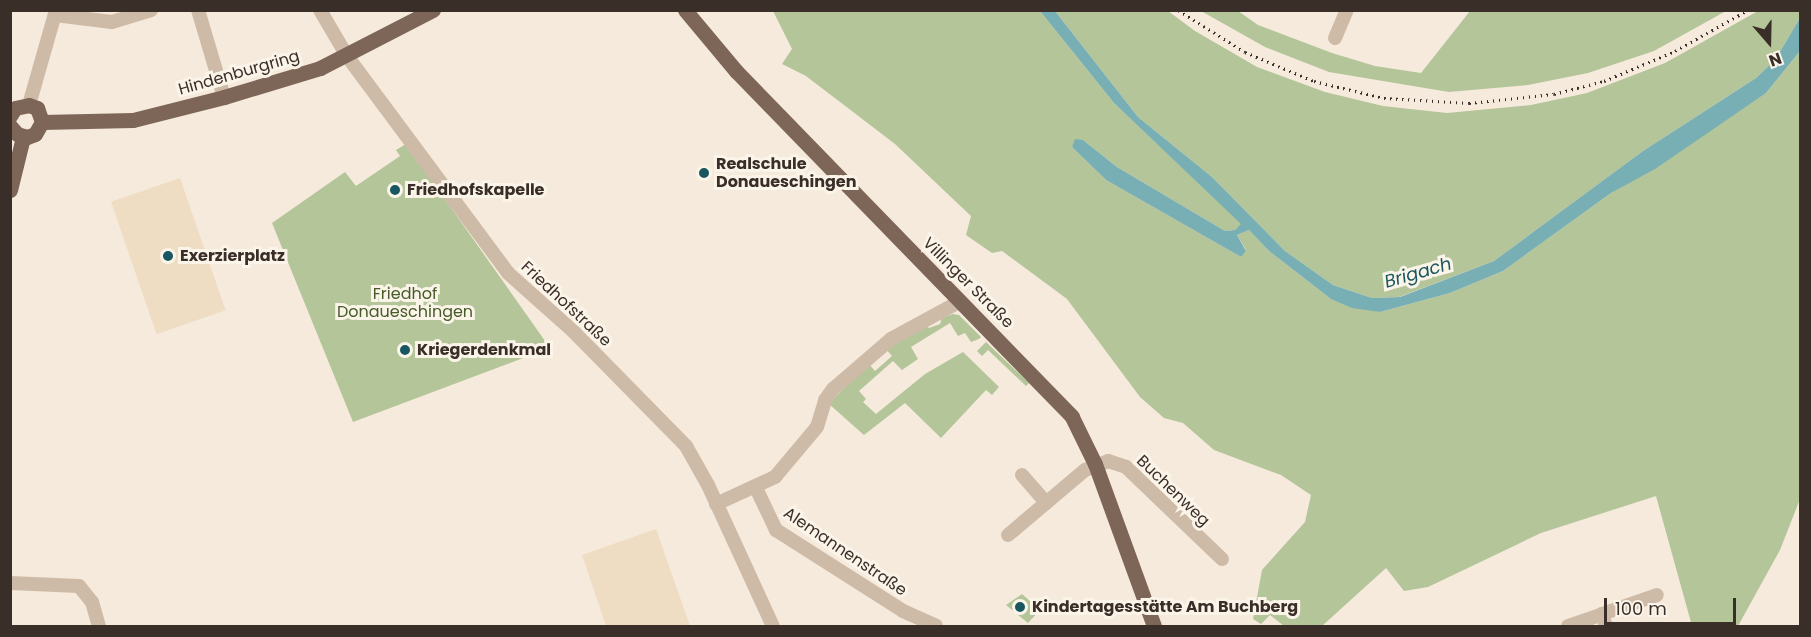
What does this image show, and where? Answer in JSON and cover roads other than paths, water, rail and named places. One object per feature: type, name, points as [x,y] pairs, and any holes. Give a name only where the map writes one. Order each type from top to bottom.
[{"type":"main road","name":"Hindenburgring","points":[[42,122],[133,120],[224,97],[347,57],[433,10]]},
{"type":"main road","name":"Villinger Straße","points":[[685,10],[736,71],[959,302],[1051,392],[1072,417],[1095,464],[1154,627]]},
{"type":"main road","points":[[10,116],[20,105],[37,108],[42,122],[35,134],[23,137]]},
{"type":"main road","points":[[10,126],[23,137]]},
{"type":"main road","points":[[10,190],[23,137]]},
{"type":"street","points":[[29,105],[56,13],[112,22],[151,10]]},
{"type":"street","points":[[198,10],[224,97]]},
{"type":"street","name":"Friedhofstraße","points":[[321,10],[347,57],[508,273],[574,332],[686,446],[716,504],[773,627]]},
{"type":"street","points":[[1335,38],[1347,10]]},
{"type":"street","points":[[716,504],[756,488],[775,477],[816,427],[825,400],[833,389],[876,350],[959,302]]},
{"type":"street","name":"Buchenweg","points":[[1095,464],[1108,461],[1126,467],[1222,559]]},
{"type":"street","points":[[1008,535],[1095,464]]},
{"type":"street","points":[[1022,475],[1046,503]]},
{"type":"street","name":"Alemannenstraße","points":[[756,488],[776,530],[903,611],[936,627]]},
{"type":"street","points":[[10,583],[79,586],[93,602],[99,627]]},
{"type":"street","points":[[1574,625],[1604,620],[1658,595]]},
{"type":"water","points":[[1040,11],[1055,11],[1138,117],[1212,177],[1285,251],[1333,285],[1372,298],[1400,297],[1494,261],[1643,151],[1756,78],[1775,60],[1800,18],[1800,51],[1766,93],[1655,169],[1611,193],[1503,271],[1450,293],[1380,312],[1352,308],[1331,299],[1269,251],[1249,230],[1237,235],[1246,251],[1241,257],[1106,180],[1072,147],[1075,139],[1083,140],[1117,167],[1225,231],[1235,230],[1241,224],[1114,103]]},
{"type":"railway","points":[[1178,10],[1245,52],[1314,81],[1384,98],[1469,103],[1554,94],[1604,81],[1675,51],[1748,10]]},
{"type":"place","name":"Realschule Donaueschingen","points":[[704,173]]},
{"type":"place","name":"Friedhofskapelle","points":[[395,190]]},
{"type":"place","name":"Exerzierplatz","points":[[168,256]]},
{"type":"place","name":"Kriegerdenkmal","points":[[405,350]]},
{"type":"place","name":"Kindertagesstätte Am Buchberg","points":[[1020,607]]},
{"type":"water label","name":"Brigach","points":[[1418,273]]},
{"type":"park label","name":"Friedhof Donaueschingen","points":[[405,303]]}]
